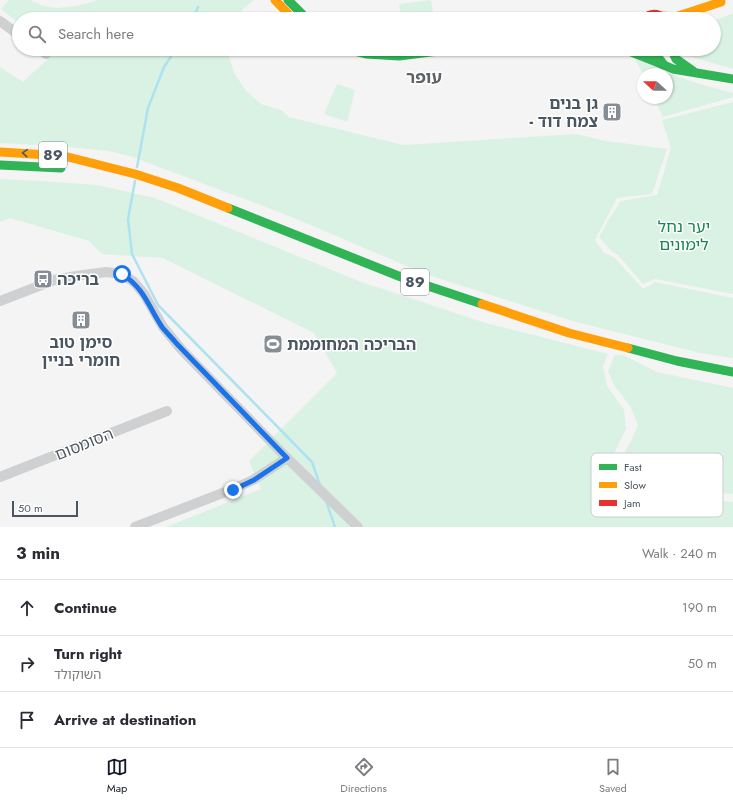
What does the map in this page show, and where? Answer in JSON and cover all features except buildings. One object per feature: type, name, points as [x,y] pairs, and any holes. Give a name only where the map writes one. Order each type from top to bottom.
[{"type":"main road","points":[[275,0],[286,12]]},
{"type":"main road","points":[[288,0],[300,12]]},
{"type":"main road","points":[[690,12],[723,1]]},
{"type":"main road","points":[[701,12],[723,1]]},
{"type":"main road","points":[[640,56],[673,69],[733,79]]},
{"type":"main road","points":[[657,56],[664,65]]},
{"type":"main road","points":[[674,56],[676,59],[695,73]]},
{"type":"main road","name":"89","points":[[0,152],[64,156],[135,174],[178,188],[400,277],[483,305],[590,338],[677,361],[733,372]]},
{"type":"main road","name":"89","points":[[0,165],[72,168],[105,167]]},
{"type":"street","points":[[0,21],[12,30]]},
{"type":"street","points":[[0,301],[54,280],[106,272],[122,274],[134,282],[144,294],[163,327],[177,344],[287,458],[358,527]]},
{"type":"street","name":"הסומסום","points":[[0,477],[167,411]]},
{"type":"street","points":[[135,527],[233,490],[254,480],[287,458]]},
{"type":"green space","points":[[9,0],[30,0],[43,6],[57,8],[76,6],[98,0],[254,0],[240,12],[12,12],[12,18],[1,9]]},
{"type":"green space","points":[[431,0],[433,12],[400,12],[399,4]]},
{"type":"green space","points":[[733,13],[733,69],[689,56],[721,56],[721,18]]},
{"type":"green space","points":[[51,56],[229,56],[234,73],[246,91],[261,104],[281,110],[289,117],[403,145],[576,134],[606,141],[667,149],[652,194],[617,198],[595,240],[604,253],[614,257],[643,289],[655,282],[733,298],[733,358],[700,353],[576,322],[428,275],[282,213],[130,156],[108,151],[58,146],[0,143],[0,67],[23,82]]},
{"type":"green space","points":[[634,57],[656,68],[640,68]]},
{"type":"green space","points":[[673,75],[696,83],[733,93],[733,97],[663,117],[657,104],[673,104]]},
{"type":"green space","points":[[337,84],[355,90],[347,122],[324,114]]},
{"type":"green space","name":"יער נחל לימונים","points":[[733,102],[733,294],[655,279],[643,284],[618,255],[611,251],[599,237],[621,201],[657,195],[671,148],[662,120]]},
{"type":"green space","points":[[0,179],[97,185],[155,198],[364,283],[486,323],[608,354],[603,366],[607,386],[624,410],[626,429],[614,453],[591,453],[591,517],[723,517],[723,501],[733,502],[733,527],[166,527],[261,489],[249,461],[337,373],[314,333],[163,258],[102,254],[89,241],[10,218],[0,222]]},
{"type":"green space","points":[[615,355],[623,355],[657,372],[733,388],[733,494],[723,493],[723,453],[624,453],[638,425],[630,406],[614,385],[608,371]]},
{"type":"waterway","points":[[196,12],[198,7]]},
{"type":"waterway","points":[[137,167],[148,108],[164,67],[171,56]]},
{"type":"waterway","points":[[135,181],[128,219],[132,254],[158,305],[312,462],[320,485]]},
{"type":"waterway","points":[[326,501],[335,527]]},
{"type":"traffic: fast","points":[[288,0],[300,12]]},
{"type":"traffic: fast","points":[[642,56],[664,65]]},
{"type":"traffic: fast","points":[[657,56],[664,65],[673,69],[733,79]]},
{"type":"traffic: fast","points":[[674,56],[676,59],[693,71]]},
{"type":"traffic: fast","points":[[0,165],[61,168]]},
{"type":"traffic: fast","points":[[228,208],[401,277],[482,304]]},
{"type":"traffic: fast","points":[[628,348],[677,361],[733,372]]},
{"type":"traffic: slow","points":[[275,0],[286,12]]},
{"type":"traffic: slow","points":[[690,12],[721,2]]},
{"type":"traffic: slow","points":[[0,152],[64,156],[135,174],[178,188],[228,208]]},
{"type":"traffic: slow","points":[[482,304],[569,333],[628,348]]},
{"type":"place","name":"גן בנים - צמח דוד","points":[[612,112]]},
{"type":"place","name":"בריכה","points":[[43,279]]},
{"type":"place","name":"סימן טוב חומרי בניין","points":[[81,320]]},
{"type":"place","name":"הבריכה המחוממת","points":[[273,344]]},
{"type":"district","name":"עופר","points":[[424,77]]},
{"type":"route","points":[[122,274],[134,282],[144,294],[163,327],[177,344],[265,433],[287,458],[254,480],[233,490]]}]
